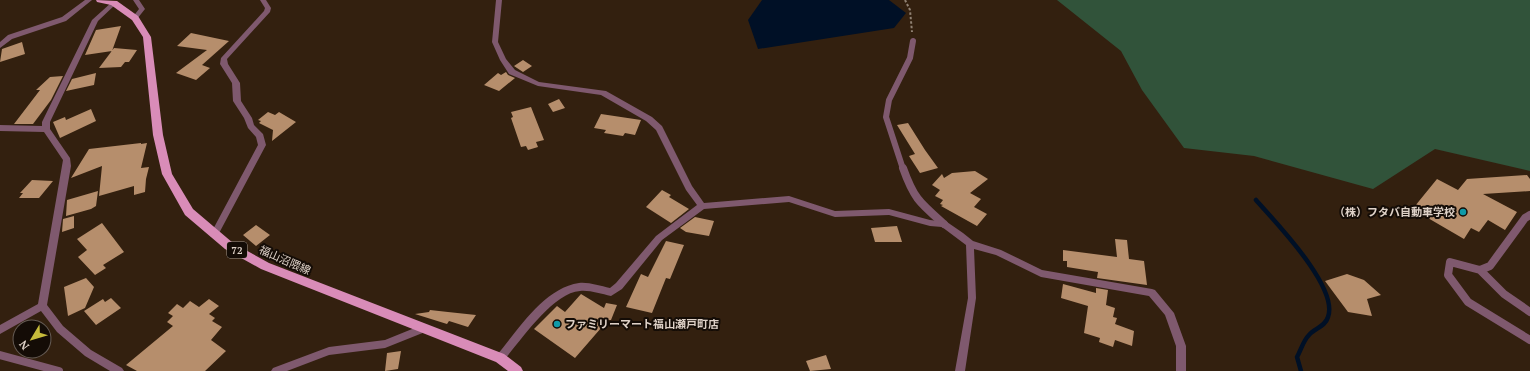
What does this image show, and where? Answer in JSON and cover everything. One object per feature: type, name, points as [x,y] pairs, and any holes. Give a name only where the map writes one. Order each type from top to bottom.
[{"type":"main road","name":"福山沼隈線","points":[[100,0],[114,3],[135,18],[146,37],[158,135],[167,174],[188,212],[229,246],[265,266],[500,358],[517,371]]},
{"type":"street","points":[[0,46],[10,37],[64,19],[89,0]]},
{"type":"street","points":[[135,18],[142,9],[136,0]]},
{"type":"street","points":[[214,235],[262,145],[260,136],[251,126],[248,118],[237,101],[236,83],[224,64],[224,58],[266,12],[268,8],[263,0]]},
{"type":"street","points":[[499,0],[495,42],[503,60],[512,72],[538,84],[604,93],[649,118],[659,128],[689,188],[702,206]]},
{"type":"street","points":[[113,370],[88,353],[60,329],[42,306],[68,166],[67,160],[46,129],[46,122],[95,20],[114,3]]},
{"type":"street","points":[[0,128],[46,129]]},
{"type":"street","points":[[500,358],[550,300],[561,293],[580,287],[611,292],[619,286],[659,238],[702,206],[789,199],[835,214],[889,212],[930,223],[944,224],[970,244],[998,252],[1041,273],[1152,293],[1169,313],[1174,326],[1181,346],[1181,371]]},
{"type":"street","points":[[960,371],[972,298],[970,244]]},
{"type":"street","points":[[0,330],[42,306]]},
{"type":"street","points":[[276,371],[329,351],[385,344],[422,328]]},
{"type":"lane","points":[[913,41],[910,58],[899,83],[889,100],[886,117],[910,188],[918,201],[944,224]]},
{"type":"lane","points":[[1480,270],[1490,266],[1525,218],[1530,215]]},
{"type":"lane","points":[[1530,312],[1504,294],[1480,270],[1450,262],[1448,275],[1468,302],[1530,340]]},
{"type":"lane","points":[[0,355],[60,371]]},
{"type":"path","points":[[905,0],[910,10],[913,41]]},
{"type":"green space","points":[[1057,0],[1530,0],[1530,171],[1435,149],[1373,189],[1254,156],[1184,148],[1142,90],[1121,51]]},
{"type":"water","points":[[762,0],[889,0],[906,13],[894,28],[758,49],[748,20]]},
{"type":"building","points":[[121,26],[112,51],[85,55],[96,30]]},
{"type":"building","points":[[191,33],[229,41],[202,65],[210,68],[196,80],[176,73],[207,50],[177,46]]},
{"type":"building","points":[[22,42],[25,54],[0,62],[2,49]]},
{"type":"building","points":[[114,48],[137,50],[129,62],[125,62],[121,67],[99,68]]},
{"type":"building","points":[[523,60],[532,66],[523,72],[514,66]]},
{"type":"building","points":[[506,72],[508,75],[515,78],[499,91],[484,85],[498,73],[501,75]]},
{"type":"building","points":[[96,73],[94,85],[66,91],[72,79]]},
{"type":"building","points":[[63,76],[51,100],[33,124],[14,124],[40,90],[36,90],[50,77]]},
{"type":"building","points":[[559,99],[565,108],[553,112],[548,104]]},
{"type":"building","points":[[531,107],[544,140],[536,142],[538,147],[528,150],[526,146],[521,147],[511,118],[513,117],[511,112]]},
{"type":"building","points":[[91,109],[96,121],[60,138],[53,122],[65,117],[66,120]]},
{"type":"building","points":[[268,112],[275,115],[279,112],[296,122],[272,141],[273,130],[259,123],[261,121],[258,120]]},
{"type":"building","points":[[601,114],[641,120],[635,135],[625,133],[623,136],[604,133],[606,130],[594,128]]},
{"type":"building","points":[[908,123],[938,168],[920,173],[909,156],[915,154],[897,125]]},
{"type":"building","points":[[147,143],[141,168],[149,167],[145,192],[134,195],[134,186],[99,196],[102,166],[71,178],[89,149]]},
{"type":"building","points":[[975,171],[988,179],[970,193],[981,199],[974,207],[987,214],[977,226],[941,206],[943,205],[940,204],[943,200],[935,196],[940,190],[932,185],[942,174],[944,178],[952,173]]},
{"type":"building","points":[[1527,175],[1530,179],[1530,191],[1483,194],[1517,212],[1505,230],[1488,220],[1479,232],[1471,228],[1464,239],[1421,214],[1423,211],[1415,206],[1437,179],[1458,190],[1467,179]]},
{"type":"building","points":[[32,180],[53,181],[39,198],[19,198],[23,193],[20,193]]},
{"type":"building","points":[[662,190],[671,195],[669,197],[689,209],[671,223],[646,207]]},
{"type":"building","points":[[98,191],[96,206],[91,209],[66,216],[67,200]]},
{"type":"building","points":[[74,216],[74,228],[62,232],[63,219]]},
{"type":"building","points":[[695,217],[714,221],[709,236],[686,232],[680,228]]},
{"type":"building","points":[[102,223],[124,252],[103,265],[106,268],[95,275],[78,257],[87,250],[77,239]]},
{"type":"building","points":[[256,225],[270,235],[256,246],[243,235]]},
{"type":"building","points":[[897,226],[902,242],[875,242],[871,228]]},
{"type":"building","points":[[1115,239],[1127,240],[1129,259],[1144,261],[1147,285],[1097,278],[1098,272],[1067,267],[1067,261],[1063,261],[1063,250],[1117,257]]},
{"type":"building","points":[[666,241],[684,245],[670,279],[666,278],[652,313],[626,307],[641,274],[648,277]]},
{"type":"building","points":[[1347,274],[1364,280],[1381,295],[1367,299],[1372,316],[1348,312],[1325,281]]},
{"type":"building","points":[[86,278],[94,287],[85,308],[68,316],[64,287]]},
{"type":"building","points":[[1063,284],[1096,293],[1096,288],[1108,290],[1106,305],[1115,308],[1113,317],[1117,318],[1115,324],[1134,331],[1132,346],[1115,340],[1113,347],[1099,342],[1100,338],[1084,333],[1088,306],[1061,298]]},
{"type":"building","points":[[581,294],[604,308],[606,303],[617,305],[611,320],[608,320],[575,358],[534,329],[557,306],[565,312]]},
{"type":"building","points":[[111,298],[121,308],[96,325],[84,311],[103,299],[105,302]]},
{"type":"building","points":[[209,299],[219,306],[209,314],[215,318],[212,321],[222,327],[211,340],[226,351],[205,371],[137,371],[126,365],[173,326],[167,322],[173,316],[168,313],[177,304],[183,308],[190,301],[199,307]]},
{"type":"building","points":[[430,310],[476,315],[468,327],[449,321],[447,324],[415,314],[429,312]]},
{"type":"building","points":[[401,351],[398,369],[385,371],[387,353]]},
{"type":"building","points":[[826,355],[831,369],[810,371],[806,361]]},
{"type":"waterway","points":[[1256,200],[1290,239],[1315,273],[1324,289],[1329,304],[1327,320],[1307,337],[1297,357],[1301,371]]},
{"type":"place","name":"（株）フタバ自動車学校","points":[[1463,212]]},
{"type":"place","name":"ファミリーマート福山瀬戸町店","points":[[557,324]]}]
